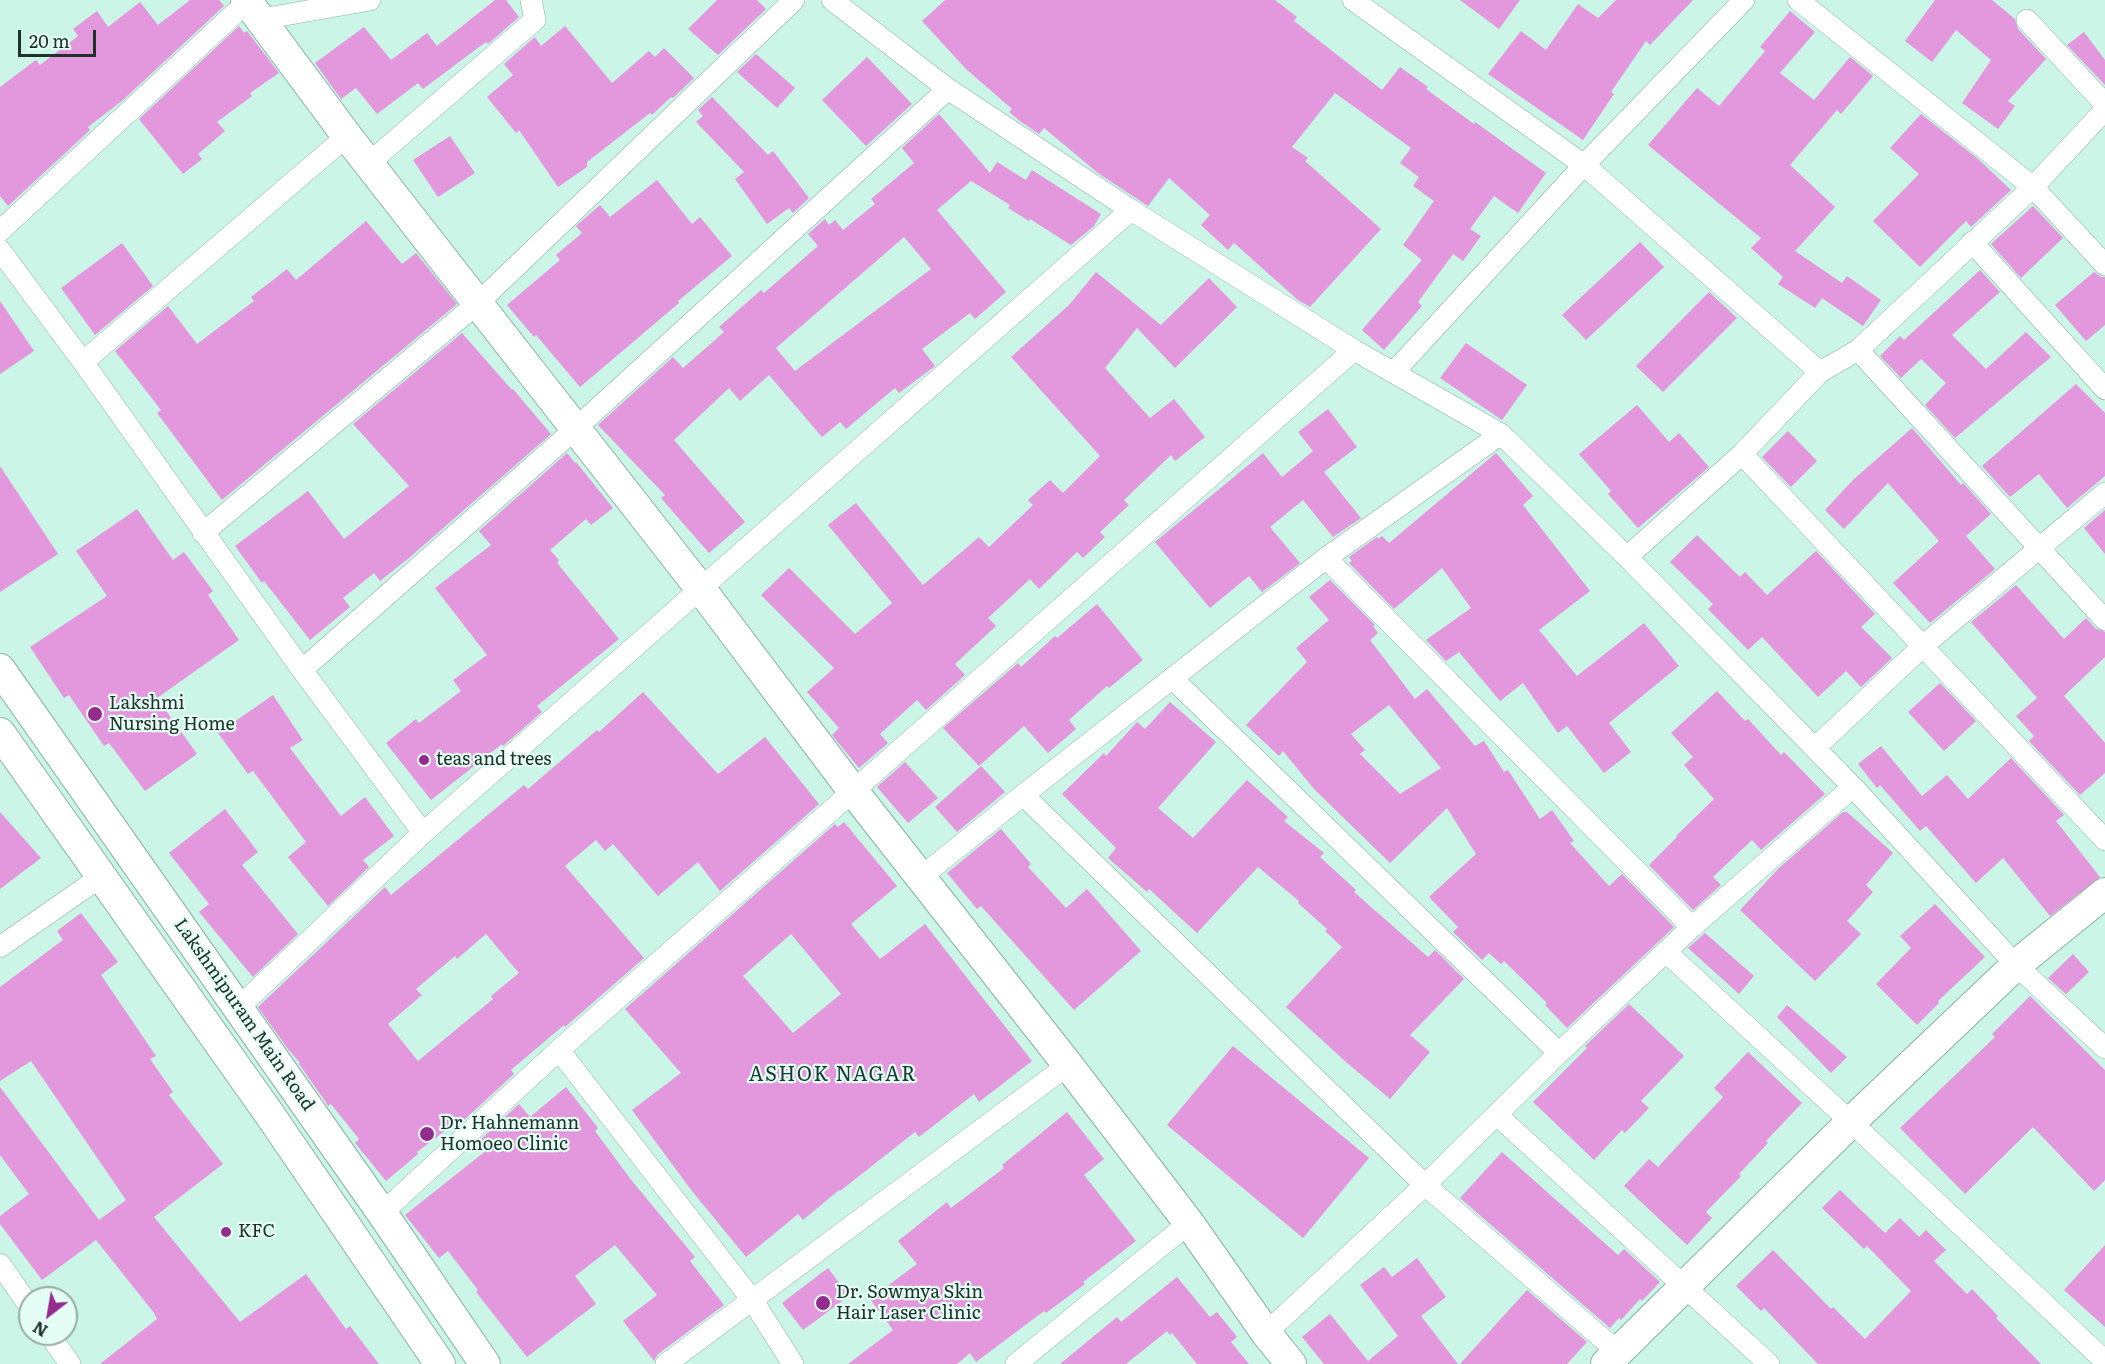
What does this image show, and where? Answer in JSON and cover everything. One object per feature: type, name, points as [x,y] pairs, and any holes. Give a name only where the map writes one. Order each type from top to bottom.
[{"type":"street","points":[[0,231],[251,7],[370,0]]},
{"type":"street","points":[[369,163],[536,20],[531,0]]},
{"type":"street","points":[[202,533],[478,303],[794,0]]},
{"type":"street","points":[[832,0],[948,89],[1131,210],[1354,350],[1501,434],[1627,557],[1853,787],[2016,965],[2105,1048]]},
{"type":"street","points":[[1353,0],[1584,165],[1821,372]]},
{"type":"street","points":[[1394,372],[1584,165],[1744,0]]},
{"type":"street","points":[[1798,0],[2033,187],[2105,265]]},
{"type":"street","points":[[251,7],[347,136],[574,430],[700,588],[853,791],[1068,1065],[1189,1223],[1266,1333],[1291,1364]]},
{"type":"street","points":[[2027,20],[2105,104]]},
{"type":"street","points":[[302,670],[574,430],[948,89]]},
{"type":"street","points":[[1627,557],[1742,454],[1821,372],[1858,350],[2033,187],[2105,110]]},
{"type":"street","points":[[83,362],[347,136]]},
{"type":"street","points":[[238,1008],[423,833],[1131,210]]},
{"type":"street","points":[[1972,242],[2105,389]]},
{"type":"street","points":[[0,250],[83,362],[202,533],[423,833]]},
{"type":"street","points":[[382,1213],[559,1050],[1354,350]]},
{"type":"street","points":[[1858,350],[2105,620]]},
{"type":"street","points":[[921,878],[1023,795],[1326,558],[1501,434]]},
{"type":"street","points":[[1742,454],[2105,840]]},
{"type":"street","points":[[1815,748],[1924,645],[2105,493]]},
{"type":"street","points":[[1326,558],[1692,927]]},
{"type":"street","name":"Lakshmipuram Main Road","points":[[0,669],[382,1213],[485,1364]]},
{"type":"street","points":[[1172,678],[1559,1053]]},
{"type":"street","name":"Lakshmipuram Main Road","points":[[0,733],[276,1124],[440,1364]]},
{"type":"street","points":[[1266,1333],[1425,1185],[1559,1053],[1692,927],[1853,787]]},
{"type":"street","points":[[1023,795],[1425,1185],[1612,1358],[1851,1122],[2016,965],[2105,893]]},
{"type":"street","points":[[0,947],[102,876]]},
{"type":"street","points":[[1666,952],[2105,1361]]},
{"type":"street","points":[[559,1050],[753,1301],[793,1364]]},
{"type":"street","points":[[666,1364],[1068,1065]]},
{"type":"street","points":[[1497,1115],[1768,1364]]},
{"type":"street","points":[[1024,1361],[1189,1223]]},
{"type":"street","points":[[0,1264],[18,1290]]},
{"type":"street","points":[[57,1346],[70,1364]]},
{"type":"building","points":[[190,0],[219,0],[224,6],[123,100],[88,127],[90,130],[8,206],[0,196],[0,87],[36,60],[40,65],[78,36],[73,29],[97,11],[108,27],[140,2],[158,25]]},
{"type":"building","points":[[495,0],[506,0],[519,17],[488,44],[486,42],[423,89],[418,83],[377,114],[356,88],[341,99],[315,63],[364,27],[391,60],[427,33],[437,46]]},
{"type":"building","points":[[717,0],[757,0],[766,9],[718,55],[688,29]]},
{"type":"building","points":[[945,0],[1275,0],[1297,17],[1294,21],[1382,90],[1400,67],[1474,124],[1475,122],[1546,173],[1518,213],[1494,196],[1470,229],[1481,236],[1463,261],[1453,254],[1418,302],[1422,306],[1384,350],[1362,330],[1422,260],[1403,245],[1434,201],[1413,186],[1419,177],[1400,163],[1411,148],[1335,93],[1292,147],[1308,158],[1305,161],[1381,229],[1310,307],[1298,300],[1234,243],[1228,250],[1201,225],[1210,215],[1169,178],[1148,206],[1098,173],[1044,128],[1039,134],[1009,112],[1012,109],[966,69],[922,21]]},
{"type":"building","points":[[1460,0],[1520,0],[1499,29]]},
{"type":"building","points":[[1616,0],[1693,0],[1650,45],[1646,41],[1611,92],[1614,94],[1583,140],[1488,74],[1521,31],[1546,50],[1578,4],[1598,18]]},
{"type":"building","points":[[1935,0],[1992,0],[2015,19],[2018,29],[2046,59],[2008,101],[2015,106],[1998,129],[1962,103],[1991,60],[1956,30],[1932,62],[1905,41]]},
{"type":"building","points":[[1790,11],[1815,32],[1780,73],[1814,100],[1850,57],[1873,76],[1841,114],[1837,110],[1790,165],[1835,207],[1795,251],[1842,283],[1847,276],[1881,300],[1863,326],[1822,298],[1815,308],[1778,284],[1783,277],[1751,248],[1761,238],[1648,145],[1697,88],[1719,106],[1765,51],[1760,47]]},
{"type":"building","points":[[239,26],[244,33],[247,31],[279,73],[250,93],[252,96],[217,122],[225,131],[198,154],[202,159],[183,174],[139,119]]},
{"type":"building","points":[[565,26],[612,83],[649,51],[655,57],[664,48],[694,78],[652,115],[650,113],[587,162],[587,167],[558,187],[519,130],[516,133],[487,97],[513,75],[504,64],[535,37],[541,46]]},
{"type":"building","points":[[2084,32],[2105,60],[2105,85],[2067,45]]},
{"type":"building","points":[[756,54],[795,88],[777,108],[737,72]]},
{"type":"building","points":[[867,57],[912,104],[866,146],[822,100]]},
{"type":"building","points":[[712,97],[768,155],[773,151],[809,198],[793,213],[789,208],[767,224],[735,179],[744,172],[696,122],[703,116],[698,110]]},
{"type":"building","points":[[939,114],[990,173],[997,162],[1026,180],[1032,170],[1101,214],[1094,226],[1071,245],[1008,208],[1010,205],[971,181],[937,210],[1006,292],[975,319],[970,313],[922,349],[935,366],[899,393],[895,388],[846,429],[840,422],[822,437],[769,375],[740,401],[729,388],[674,440],[745,522],[709,553],[661,498],[665,495],[598,425],[673,357],[683,368],[724,332],[719,327],[761,290],[764,293],[818,246],[808,234],[825,219],[829,225],[835,220],[843,230],[875,204],[871,199],[914,163],[902,148]],"holes":[[[904,237],[931,269],[795,371],[776,348]]]},
{"type":"building","points":[[1921,114],[1978,159],[2011,190],[1971,227],[1966,221],[1920,267],[1873,221],[1919,174],[1890,148]]},
{"type":"building","points":[[450,136],[475,173],[438,197],[413,160]]},
{"type":"building","points":[[657,180],[692,224],[700,217],[732,256],[580,387],[507,305],[560,260],[556,255],[582,233],[576,226],[600,205],[610,217]]},
{"type":"building","points":[[2033,206],[2063,238],[2021,278],[1991,244]]},
{"type":"building","points":[[366,221],[402,264],[416,253],[457,304],[222,500],[157,413],[161,410],[115,351],[168,306],[197,344],[254,301],[251,297],[287,269],[296,280]]},
{"type":"building","points":[[1640,242],[1664,267],[1586,340],[1562,315]]},
{"type":"building","points":[[122,243],[153,286],[95,335],[61,288]]},
{"type":"building","points":[[1980,270],[2000,292],[1952,335],[1986,369],[2026,332],[2051,357],[1955,438],[1925,405],[1946,383],[1921,359],[1901,378],[1880,356],[1900,336],[1904,340]]},
{"type":"building","points":[[1096,272],[1161,325],[1209,278],[1237,307],[1175,368],[1137,328],[1105,368],[1150,418],[1174,399],[1205,437],[1175,461],[1171,455],[1124,500],[1129,505],[1100,532],[1105,537],[1083,558],[1077,552],[1039,589],[1030,579],[988,618],[996,626],[955,664],[965,675],[926,710],[917,700],[880,734],[888,743],[859,768],[832,735],[839,728],[807,692],[834,668],[761,595],[789,568],[855,634],[892,603],[828,525],[856,503],[923,585],[979,537],[989,547],[1033,505],[1028,500],[1050,480],[1063,493],[1100,456],[1011,357],[1069,305]]},
{"type":"building","points":[[2094,272],[2105,277],[2105,325],[2086,341],[2055,305]]},
{"type":"building","points":[[1709,292],[1737,318],[1663,392],[1636,366]]},
{"type":"building","points":[[0,301],[34,351],[0,374]]},
{"type":"building","points":[[462,333],[551,434],[380,581],[374,573],[343,598],[350,607],[310,640],[264,581],[262,583],[235,546],[308,491],[344,539],[409,486],[353,424]]},
{"type":"building","points":[[1466,343],[1527,385],[1502,420],[1440,378]]},
{"type":"building","points":[[2076,384],[2105,413],[2105,476],[2067,508],[2039,474],[2010,497],[1982,466]]},
{"type":"building","points":[[1637,405],[1669,442],[1679,433],[1709,467],[1638,528],[1608,494],[1611,491],[1579,454]]},
{"type":"building","points":[[1328,409],[1357,447],[1324,472],[1361,518],[1333,537],[1303,500],[1270,527],[1300,563],[1262,592],[1249,576],[1210,608],[1155,542],[1263,453],[1282,477],[1313,451],[1298,432]]},
{"type":"building","points":[[1912,428],[1961,485],[1963,483],[1991,514],[1966,536],[1995,569],[1930,623],[1893,583],[1939,541],[1888,483],[1844,529],[1825,510],[1853,480]]},
{"type":"building","points":[[1788,431],[1817,461],[1791,487],[1762,457]]},
{"type":"building","points":[[567,453],[613,508],[591,525],[586,519],[550,550],[559,560],[557,563],[619,639],[537,706],[542,712],[503,746],[502,744],[431,800],[386,743],[416,719],[419,723],[461,691],[453,680],[487,655],[435,588],[491,545],[479,531]]},
{"type":"building","points":[[1496,453],[1533,496],[1523,505],[1590,591],[1539,630],[1577,676],[1644,623],[1679,666],[1609,723],[1631,752],[1604,773],[1567,726],[1558,733],[1523,683],[1500,701],[1459,652],[1446,661],[1426,640],[1471,608],[1442,568],[1394,609],[1349,563],[1352,561],[1349,557],[1377,537],[1378,539],[1382,536],[1389,543]]},
{"type":"building","points":[[0,466],[58,554],[0,592]]},
{"type":"building","points":[[137,509],[173,560],[184,552],[213,591],[208,595],[239,640],[157,698],[197,754],[145,791],[109,743],[104,746],[69,695],[64,698],[30,647],[107,596],[76,551]]},
{"type":"building","points":[[2105,510],[2105,554],[2084,528]]},
{"type":"building","points":[[1697,535],[1740,577],[1745,572],[1767,595],[1816,551],[1875,614],[1861,627],[1892,658],[1861,687],[1846,671],[1818,697],[1762,637],[1748,650],[1708,609],[1713,604],[1670,562]]},
{"type":"building","points":[[1330,580],[1375,625],[1373,626],[1378,633],[1370,640],[1415,699],[1427,689],[1475,746],[1484,741],[1504,772],[1508,770],[1540,819],[1552,810],[1574,841],[1570,843],[1609,886],[1622,874],[1674,927],[1567,1028],[1545,1005],[1547,1003],[1504,961],[1501,964],[1489,953],[1482,960],[1453,932],[1458,927],[1429,897],[1476,854],[1447,808],[1390,863],[1314,789],[1283,751],[1279,756],[1246,725],[1307,662],[1296,648],[1329,620],[1309,597]],"holes":[[[1389,705],[1441,768],[1400,794],[1360,754],[1365,750],[1351,734]]]},
{"type":"building","points":[[2016,585],[2064,639],[2086,618],[2096,629],[2105,632],[2105,657],[2064,696],[2105,743],[2105,773],[2080,795],[2029,741],[2034,736],[2016,716],[2037,698],[1971,622]]},
{"type":"building","points":[[1097,604],[1143,660],[1109,688],[1107,686],[1069,720],[1076,729],[1048,753],[1024,726],[979,766],[943,728],[1018,663],[1021,667],[1055,636],[1057,638]]},
{"type":"building","points":[[1940,683],[1976,721],[1944,751],[1908,712]]},
{"type":"building","points":[[1717,691],[1745,721],[1748,719],[1781,755],[1784,752],[1825,794],[1761,850],[1752,840],[1713,877],[1721,885],[1693,910],[1649,865],[1714,799],[1684,765],[1693,757],[1671,733]]},
{"type":"building","points":[[643,692],[718,774],[765,737],[819,804],[720,891],[698,862],[658,896],[613,844],[605,851],[596,840],[565,866],[644,958],[565,1027],[564,1025],[511,1070],[514,1074],[463,1121],[461,1119],[417,1152],[418,1154],[386,1181],[355,1143],[359,1139],[331,1104],[328,1106],[300,1063],[258,1007],[385,887],[391,895],[524,785],[528,789],[597,730],[599,732]],"holes":[[[486,934],[519,973],[491,996],[493,999],[418,1061],[388,1024],[422,995],[416,989],[455,956],[457,959]]]},
{"type":"building","points":[[273,695],[303,740],[290,748],[341,816],[365,797],[394,836],[363,860],[369,867],[328,906],[288,857],[306,842],[253,771],[248,774],[218,733]]},
{"type":"building","points":[[1170,702],[1216,742],[1158,808],[1193,838],[1247,780],[1288,817],[1284,821],[1324,853],[1320,857],[1356,890],[1354,892],[1428,957],[1435,950],[1464,979],[1410,1035],[1430,1052],[1390,1099],[1286,1007],[1342,947],[1325,931],[1327,929],[1298,903],[1299,901],[1258,867],[1197,933],[1149,889],[1147,892],[1108,858],[1116,848],[1062,794],[1104,753],[1106,756],[1137,722],[1145,729]]},
{"type":"building","points":[[1881,746],[1922,796],[1947,775],[1968,799],[2011,758],[2064,815],[2056,821],[2100,877],[2050,916],[2003,858],[1976,883],[1926,826],[1920,831],[1880,785],[1877,788],[1858,764]]},
{"type":"building","points":[[905,762],[938,798],[908,823],[877,787]]},
{"type":"building","points":[[981,766],[1005,792],[957,832],[935,807]]},
{"type":"building","points":[[225,809],[258,852],[242,865],[298,934],[253,977],[199,912],[209,904],[169,853]]},
{"type":"building","points":[[0,812],[41,858],[0,889]]},
{"type":"building","points":[[1843,812],[1847,812],[1893,853],[1866,885],[1873,892],[1847,921],[1861,934],[1815,981],[1740,910],[1778,869]]},
{"type":"building","points":[[844,822],[897,886],[851,924],[880,959],[925,924],[1032,1061],[979,1102],[974,1094],[919,1137],[915,1132],[803,1220],[798,1214],[746,1257],[692,1191],[632,1110],[681,1073],[625,1009],[835,824],[838,827]],"holes":[[[791,934],[841,994],[793,1033],[743,976]]]},
{"type":"building","points":[[1001,829],[1031,864],[1028,867],[1066,908],[1087,889],[1141,951],[1074,1010],[981,906],[977,909],[947,873]]},
{"type":"building","points":[[1935,904],[1985,957],[1938,1001],[1939,1003],[1917,1025],[1876,984],[1911,948],[1900,936]]},
{"type":"building","points":[[81,913],[118,962],[101,975],[156,1056],[150,1059],[173,1092],[169,1095],[223,1164],[154,1217],[240,1322],[306,1274],[346,1329],[350,1326],[379,1364],[100,1364],[157,1319],[154,1313],[96,1240],[42,1280],[0,1224],[0,1216],[29,1194],[0,1155],[0,1087],[99,1220],[126,1200],[31,1061],[0,1081],[0,987],[63,940],[57,931]]},
{"type":"building","points":[[1705,933],[1754,976],[1739,994],[1688,948]]},
{"type":"building","points":[[2073,954],[2089,972],[2066,994],[2048,978]]},
{"type":"building","points":[[2030,996],[2105,1070],[2105,1180],[2094,1191],[2033,1127],[1965,1194],[1900,1128],[1995,1037],[1992,1034]]},
{"type":"building","points":[[1629,1004],[1684,1056],[1641,1101],[1649,1108],[1625,1133],[1622,1130],[1594,1160],[1533,1102],[1587,1048],[1585,1046]]},
{"type":"building","points":[[1787,1005],[1847,1057],[1831,1073],[1777,1017]]},
{"type":"building","points":[[1233,1046],[1369,1158],[1303,1238],[1167,1125]]},
{"type":"building","points":[[1748,1052],[1802,1103],[1766,1141],[1768,1143],[1739,1174],[1741,1176],[1706,1212],[1712,1218],[1687,1245],[1624,1186],[1649,1159],[1658,1167],[1723,1097],[1714,1088]]},
{"type":"building","points":[[566,1087],[598,1128],[595,1131],[632,1181],[695,1257],[690,1261],[724,1305],[658,1354],[654,1361],[623,1321],[657,1295],[615,1245],[575,1276],[596,1304],[527,1357],[476,1292],[478,1290],[448,1251],[439,1258],[405,1215],[487,1150],[479,1141],[519,1104],[530,1117]]},
{"type":"building","points":[[1067,1112],[1104,1159],[1084,1175],[1136,1241],[1083,1282],[1085,1284],[1046,1313],[1044,1311],[976,1362],[970,1353],[957,1364],[848,1364],[893,1330],[870,1299],[917,1264],[898,1241],[947,1202],[951,1208],[1004,1168],[1002,1165]]},
{"type":"building","points":[[1502,1152],[1618,1255],[1624,1249],[1660,1282],[1610,1328],[1460,1198]]},
{"type":"building","points":[[1840,1190],[1885,1233],[1900,1218],[1919,1237],[1926,1230],[1946,1250],[1934,1261],[1967,1294],[1972,1289],[1998,1316],[1996,1318],[2041,1364],[1818,1364],[1764,1308],[1761,1311],[1736,1286],[1773,1250],[1831,1309],[1833,1307],[1865,1339],[1911,1291],[1867,1246],[1864,1249],[1822,1208]]},
{"type":"building","points":[[2105,1245],[2105,1327],[2064,1290]]},
{"type":"building","points":[[1417,1258],[1446,1297],[1421,1316],[1458,1364],[1324,1364],[1302,1337],[1330,1314],[1368,1361],[1398,1336],[1360,1285],[1384,1267],[1392,1277]]},
{"type":"building","points":[[828,1268],[849,1296],[803,1330],[782,1303]]},
{"type":"building","points":[[1177,1277],[1210,1317],[1217,1312],[1237,1337],[1231,1342],[1249,1364],[1197,1364],[1172,1333],[1170,1335],[1167,1331],[1126,1364],[1060,1364],[1117,1317],[1121,1322]]},
{"type":"building","points":[[1527,1290],[1587,1342],[1567,1364],[1460,1364]]},
{"type":"place","name":"Lakshmi Nursing Home","points":[[95,714]]},
{"type":"place","name":"teas and trees","points":[[424,760]]},
{"type":"place","name":"Dr. Hahnemann Homoeo Clinic","points":[[427,1134]]},
{"type":"place","name":"KFC","points":[[226,1232]]},
{"type":"place","name":"Dr. Sowmya Skin Hair Laser Clinic","points":[[823,1303]]},
{"type":"district","name":"ASHOK NAGAR","points":[[833,1075]]}]
